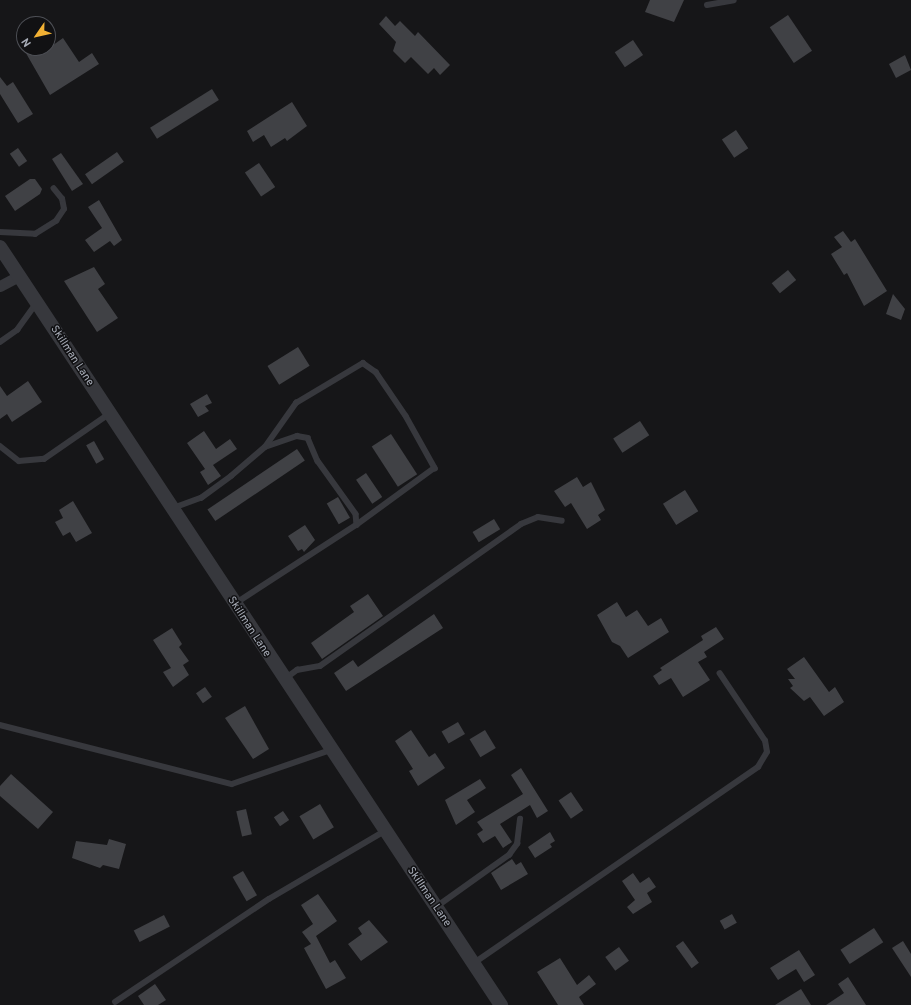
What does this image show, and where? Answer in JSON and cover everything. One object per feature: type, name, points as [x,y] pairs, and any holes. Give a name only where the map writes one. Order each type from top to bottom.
[{"type":"street","name":"Skillman Lane","points":[[0,247],[284,679],[501,1005]]},
{"type":"street","points":[[0,286],[19,276]]},
{"type":"lane","points":[[707,5],[734,0]]},
{"type":"lane","points":[[0,232],[35,234],[56,221],[64,209],[62,199],[54,189]]},
{"type":"lane","points":[[0,342],[17,330],[37,302]]},
{"type":"lane","points":[[171,508],[201,498],[265,447],[296,403],[363,363],[376,372],[427,449],[435,468],[357,525],[235,604]]},
{"type":"lane","points":[[0,446],[19,461],[44,459],[109,414]]},
{"type":"lane","points":[[265,447],[297,436],[308,438],[326,474],[356,514],[357,525]]},
{"type":"lane","points":[[284,679],[297,670],[320,666],[521,524],[538,517],[562,521]]},
{"type":"lane","points":[[474,963],[758,767],[767,752],[765,741],[720,674]]},
{"type":"lane","points":[[0,725],[232,784],[331,750]]},
{"type":"lane","points":[[435,907],[509,855],[517,844],[520,819]]},
{"type":"lane","points":[[115,1002],[269,899],[385,831]]},
{"type":"building","points":[[650,0],[684,0],[674,22],[645,12]]},
{"type":"building","points":[[788,15],[812,51],[794,63],[770,27]]},
{"type":"building","points":[[386,16],[395,26],[400,21],[415,36],[418,32],[450,65],[440,75],[434,68],[428,74],[411,57],[405,63],[393,51],[396,42],[379,24]]},
{"type":"building","points":[[63,38],[79,62],[92,53],[99,64],[50,95],[28,56],[56,56],[56,43]]},
{"type":"building","points":[[633,40],[643,55],[625,67],[615,52]]},
{"type":"building","points":[[905,55],[911,70],[896,78],[889,64]]},
{"type":"building","points":[[0,77],[7,86],[13,82],[33,114],[18,123],[0,94]]},
{"type":"building","points":[[212,89],[219,100],[157,139],[150,128]]},
{"type":"building","points":[[292,102],[307,126],[287,141],[285,138],[271,147],[264,135],[253,142],[247,131]]},
{"type":"building","points":[[736,130],[748,148],[734,158],[722,140]]},
{"type":"building","points":[[18,148],[27,161],[19,167],[10,154]]},
{"type":"building","points":[[117,152],[124,162],[92,184],[85,174]]},
{"type":"building","points":[[61,153],[83,184],[72,191],[52,159]]},
{"type":"building","points":[[259,163],[275,187],[261,197],[245,173]]},
{"type":"building","points":[[30,179],[35,179],[42,189],[40,194],[15,211],[5,196]]},
{"type":"building","points":[[99,200],[122,240],[114,246],[110,241],[94,252],[85,240],[102,228],[88,207]]},
{"type":"building","points":[[843,231],[851,242],[855,239],[887,291],[864,306],[847,273],[844,275],[831,254],[842,247],[834,237]]},
{"type":"building","points":[[94,267],[105,284],[98,289],[118,318],[97,332],[64,281]]},
{"type":"building","points":[[788,270],[796,280],[780,293],[772,283]]},
{"type":"building","points":[[893,294],[905,309],[901,320],[886,314]]},
{"type":"building","points":[[298,347],[310,366],[279,385],[267,366]]},
{"type":"building","points":[[28,381],[42,402],[12,422],[7,414],[0,419],[0,386],[7,396]]},
{"type":"building","points":[[207,394],[212,403],[205,406],[209,411],[198,417],[190,404]]},
{"type":"building","points":[[640,421],[649,435],[622,453],[613,438]]},
{"type":"building","points":[[204,431],[216,449],[230,439],[237,449],[213,465],[221,476],[208,485],[200,472],[205,469],[187,443]]},
{"type":"building","points":[[391,434],[417,474],[398,487],[372,447]]},
{"type":"building","points":[[94,441],[104,459],[96,464],[86,445]]},
{"type":"building","points":[[297,449],[305,461],[215,521],[207,509]]},
{"type":"building","points":[[366,473],[382,497],[372,504],[356,480]]},
{"type":"building","points":[[577,477],[583,487],[591,482],[605,510],[598,515],[601,520],[587,529],[571,503],[565,507],[554,491]]},
{"type":"building","points":[[685,490],[698,511],[676,525],[663,504]]},
{"type":"building","points":[[338,497],[350,518],[339,524],[327,503]]},
{"type":"building","points":[[73,501],[92,533],[76,542],[70,532],[63,536],[55,522],[63,518],[59,510]]},
{"type":"building","points":[[494,519],[500,529],[479,542],[473,532]]},
{"type":"building","points":[[305,525],[315,540],[304,552],[302,549],[298,551],[288,536]]},
{"type":"building","points":[[368,594],[383,616],[322,659],[311,643],[354,612],[350,606]]},
{"type":"building","points":[[617,602],[626,617],[637,610],[648,626],[661,618],[669,632],[628,658],[620,646],[612,642],[597,615]]},
{"type":"building","points":[[434,614],[443,628],[346,691],[334,673],[353,660],[358,667]]},
{"type":"building","points":[[716,627],[724,639],[704,652],[707,657],[698,662],[710,680],[683,697],[671,678],[659,685],[653,676],[662,670],[660,668],[703,640],[701,636]]},
{"type":"building","points":[[172,628],[182,644],[179,647],[189,661],[183,665],[189,675],[173,687],[163,672],[171,668],[153,640]]},
{"type":"building","points":[[804,657],[829,692],[835,687],[844,702],[824,716],[810,697],[804,701],[790,688],[793,686],[788,679],[795,679],[787,669]]},
{"type":"building","points":[[205,687],[212,697],[203,703],[196,693]]},
{"type":"building","points":[[245,706],[269,749],[253,759],[225,718]]},
{"type":"building","points":[[458,722],[465,734],[449,744],[442,732]]},
{"type":"building","points":[[411,730],[429,757],[435,753],[445,768],[418,786],[409,771],[413,769],[395,741]]},
{"type":"building","points":[[485,730],[496,748],[480,757],[470,739]]},
{"type":"building","points":[[521,768],[548,811],[537,818],[530,805],[500,824],[512,842],[503,848],[495,836],[483,843],[477,834],[483,830],[477,822],[523,794],[511,775]]},
{"type":"building","points":[[11,774],[53,812],[38,829],[0,796],[0,786]]},
{"type":"building","points":[[480,779],[486,788],[467,800],[475,812],[456,825],[445,800]]},
{"type":"building","points":[[571,792],[583,810],[571,819],[559,800]]},
{"type":"building","points":[[320,804],[334,827],[313,840],[299,816]]},
{"type":"building","points":[[246,809],[252,834],[242,837],[236,811]]},
{"type":"building","points":[[283,811],[289,820],[280,826],[274,817]]},
{"type":"building","points":[[550,832],[555,841],[550,844],[552,847],[535,858],[528,847]]},
{"type":"building","points":[[109,839],[126,844],[119,869],[103,865],[100,868],[72,858],[76,841],[107,845]]},
{"type":"building","points":[[512,859],[516,865],[521,862],[528,874],[501,890],[491,873]]},
{"type":"building","points":[[243,871],[257,895],[247,901],[233,877]]},
{"type":"building","points":[[633,873],[640,883],[649,877],[656,887],[647,893],[652,902],[633,914],[627,907],[635,900],[622,881]]},
{"type":"building","points":[[318,894],[337,921],[316,936],[330,963],[335,960],[346,978],[326,989],[304,948],[311,944],[302,932],[313,924],[301,905]]},
{"type":"building","points":[[732,914],[737,923],[725,930],[720,921]]},
{"type":"building","points":[[164,915],[170,927],[140,942],[134,930]]},
{"type":"building","points":[[369,920],[388,942],[361,961],[348,944],[362,934],[358,928]]},
{"type":"building","points":[[874,928],[883,942],[850,964],[840,950]]},
{"type":"building","points":[[683,941],[699,963],[692,968],[676,946]]},
{"type":"building","points":[[903,941],[911,954],[911,977],[892,948]]},
{"type":"building","points":[[619,947],[629,961],[615,971],[605,957]]},
{"type":"building","points":[[799,950],[815,975],[804,982],[796,969],[778,980],[770,968]]},
{"type":"building","points":[[560,958],[577,985],[589,975],[596,984],[579,997],[584,1005],[558,1005],[537,972]]},
{"type":"building","points":[[848,977],[866,1005],[826,1005],[844,993],[838,984]]},
{"type":"building","points":[[155,984],[166,1000],[158,1005],[144,1005],[138,996]]},
{"type":"building","points":[[801,989],[811,1005],[775,1005]]}]
